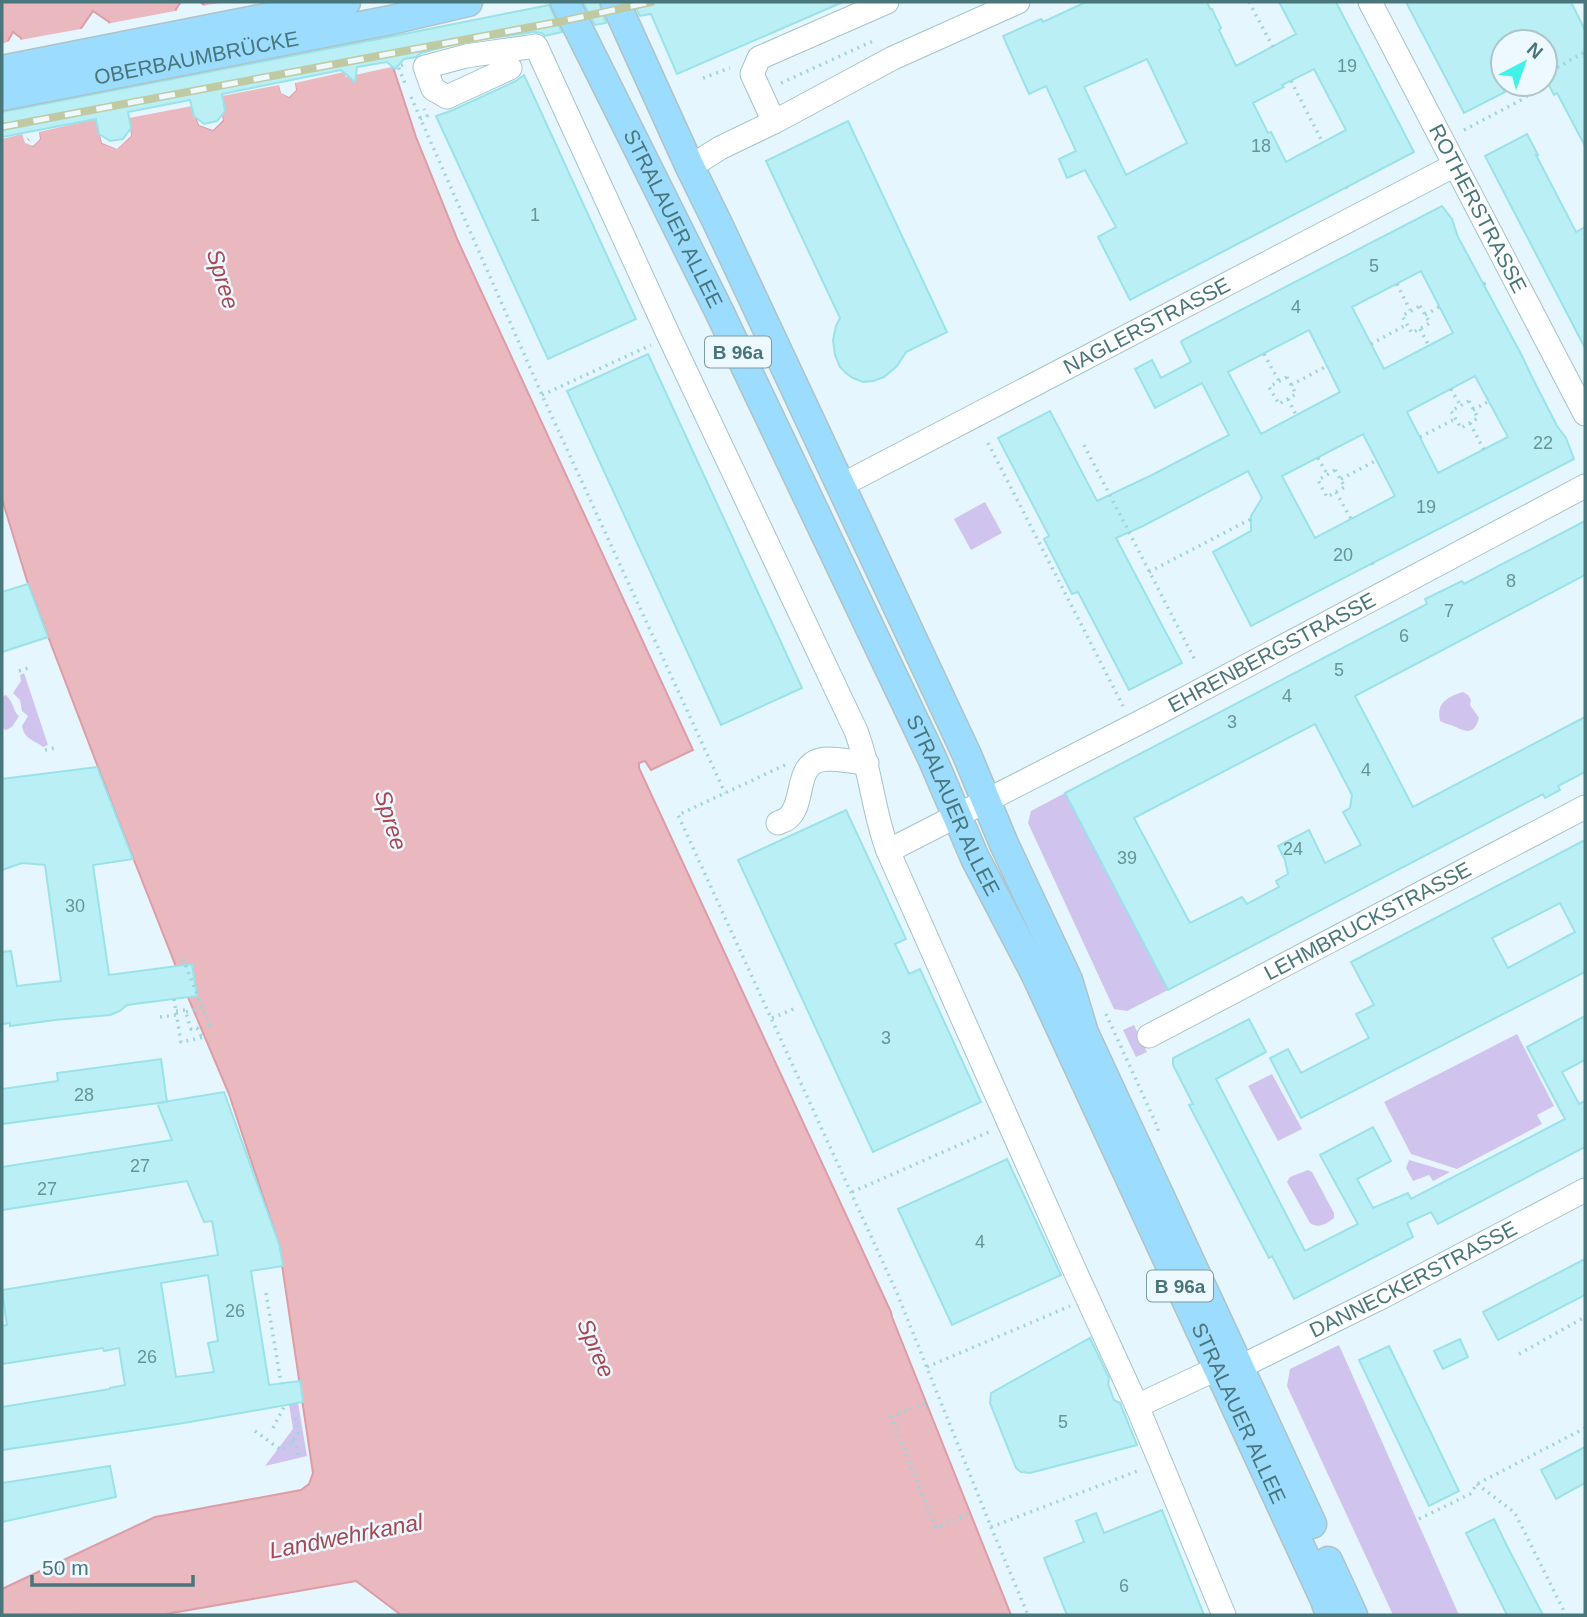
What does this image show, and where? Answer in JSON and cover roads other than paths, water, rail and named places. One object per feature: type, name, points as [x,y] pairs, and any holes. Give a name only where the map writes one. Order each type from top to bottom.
[{"type":"main road","name":"OBERBAUMBRÜCKE","points":[[2,70],[346,2]]},
{"type":"main road","name":"OBERBAUMBRÜCKE","points":[[2,96],[391,20],[468,2]]},
{"type":"main road","name":"STRALAUER ALLEE","points":[[565,2],[731,336],[926,746],[975,858],[1035,972],[1353,1615]]},
{"type":"main road","name":"STRALAUER ALLEE","points":[[615,2],[967,755],[1004,844],[1068,980],[1084,1033],[1229,1367],[1330,1615]]},
{"type":"street","points":[[774,122],[751,74],[759,58],[887,2]]},
{"type":"street","points":[[690,167],[720,148],[893,58],[1017,2]]},
{"type":"street","name":"ROTHERSTRASSE","points":[[1370,2],[1585,414]]},
{"type":"street","points":[[510,68],[447,97],[433,89],[425,67],[466,56],[536,46],[669,336],[856,731],[867,763],[880,830],[888,851],[1137,1406],[1224,1615]]},
{"type":"street","name":"NAGLERSTRASSE","points":[[840,486],[1455,164]]},
{"type":"street","name":"EHRENBERGSTRASSE","points":[[888,851],[1133,726],[1585,486]]},
{"type":"street","points":[[778,823],[787,819],[793,811],[802,777],[809,766],[827,759],[867,763]]},
{"type":"street","name":"LEHMBRUCKSTRASSE","points":[[1149,1036],[1585,807]]},
{"type":"street","name":"DANNECKERSTRASSE","points":[[1137,1406],[1382,1297],[1585,1190]]},
{"type":"water","points":[[2,2],[181,2],[176,9],[192,106],[199,125],[213,130],[223,121],[221,96],[204,5],[200,2],[266,2],[281,92],[289,97],[296,90],[279,2],[345,72],[391,61],[416,137],[458,241],[693,750],[651,770],[645,761],[639,763],[639,768],[891,1312],[1011,1615],[401,1615],[356,1581],[166,1614],[2,1615],[2,1589],[155,1517],[301,1490],[309,1484],[313,1473],[279,1245],[229,1094],[119,822],[28,584],[2,499]],"holes":[[[93,11],[109,22],[131,136],[117,148],[102,143],[80,30]],[[13,32],[21,38],[40,139],[33,146],[23,134],[8,41]]]},
{"type":"railway","points":[[2,127],[651,2]]},
{"type":"water label","name":"Spree","points":[[223,279]]},
{"type":"water label","name":"Spree","points":[[391,820]]},
{"type":"water label","name":"Spree","points":[[596,1348]]},
{"type":"water label","name":"Landwehrkanal","points":[[346,1536]]}]
